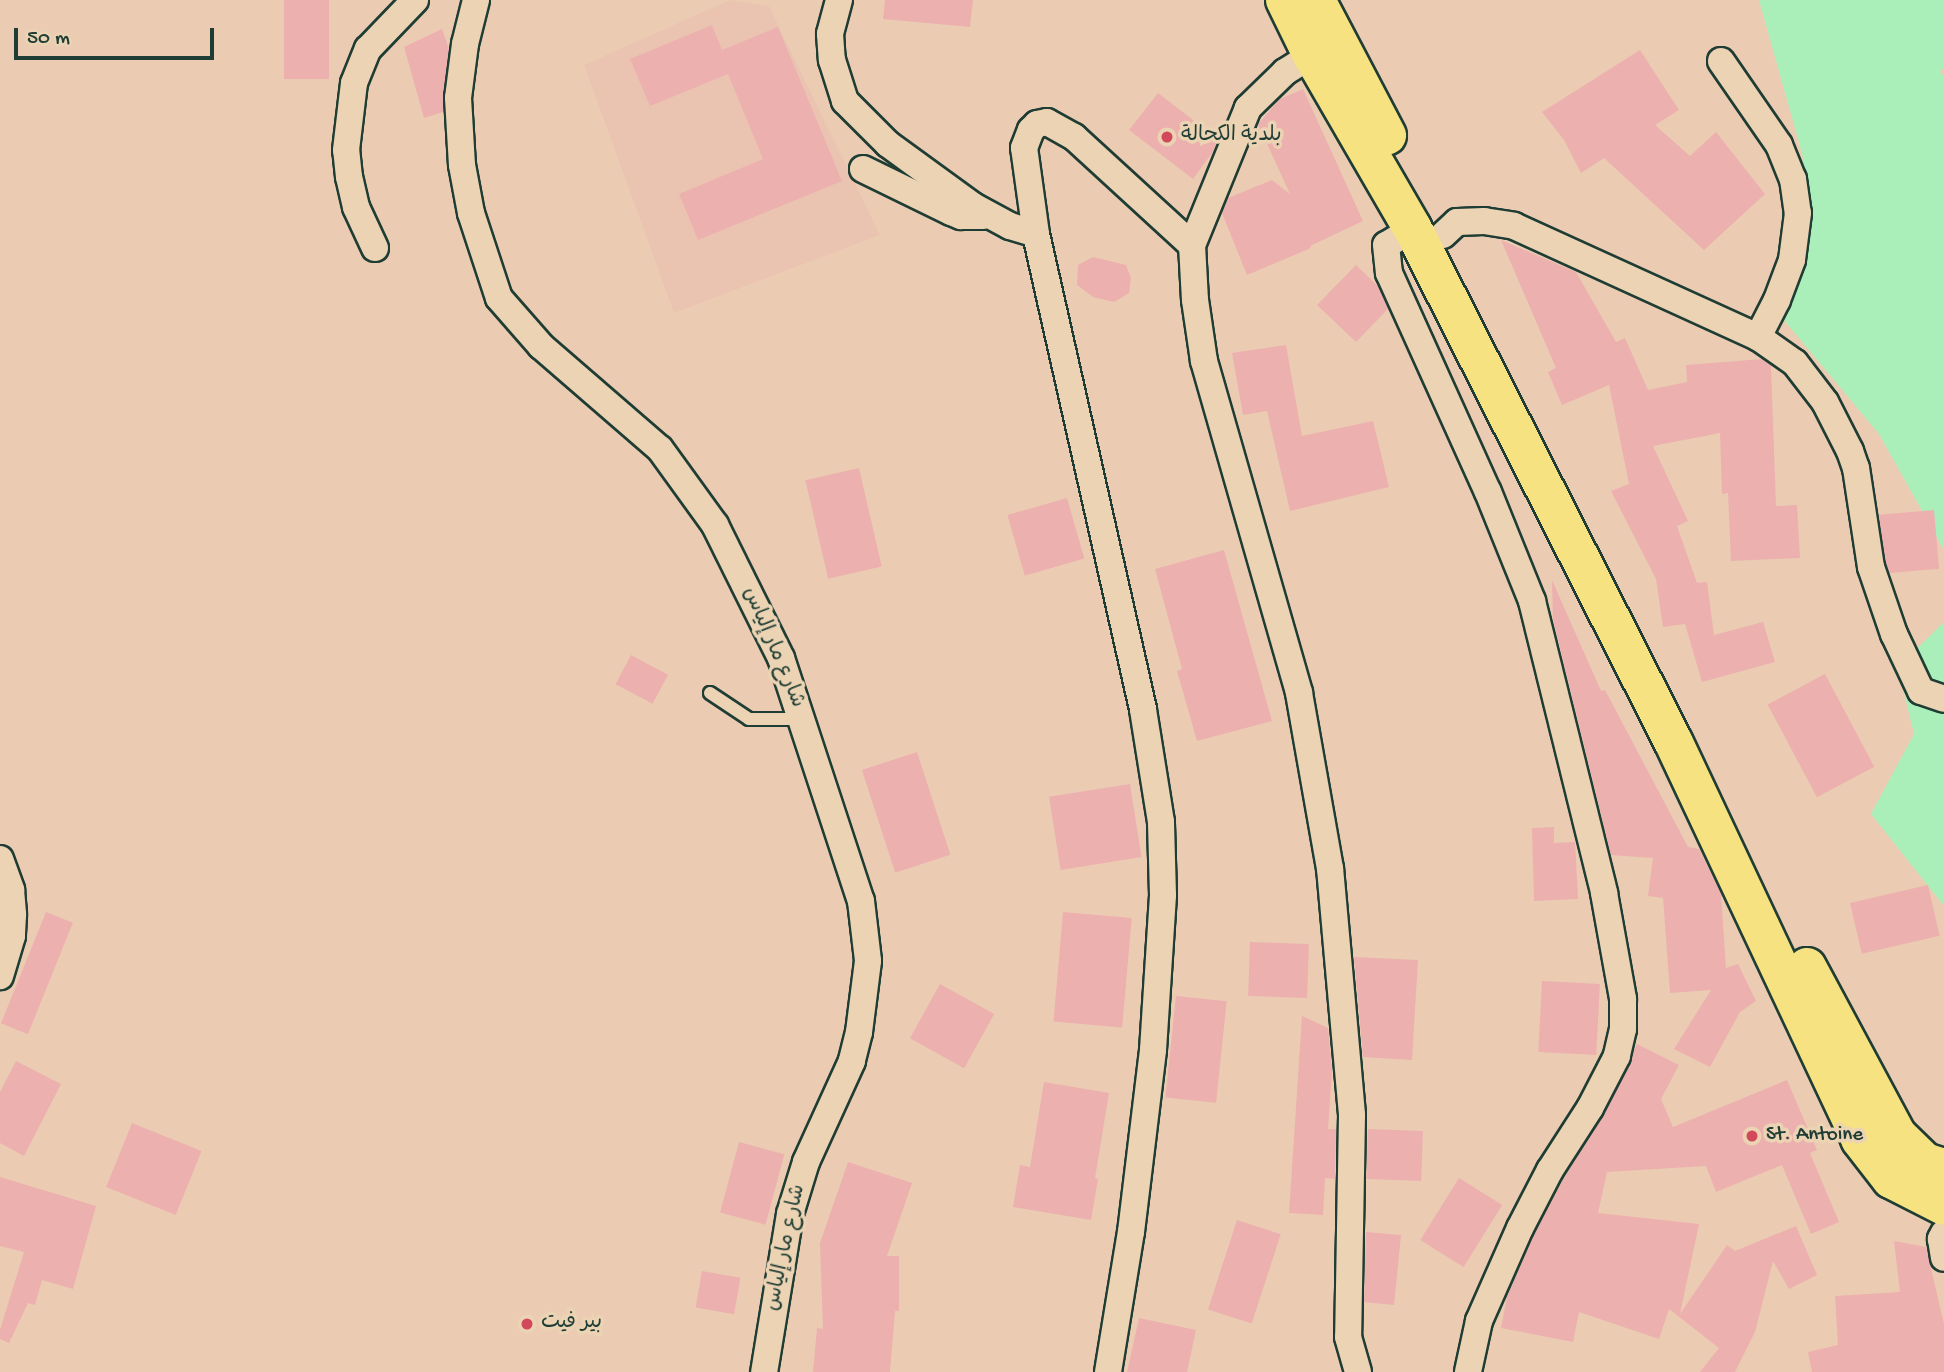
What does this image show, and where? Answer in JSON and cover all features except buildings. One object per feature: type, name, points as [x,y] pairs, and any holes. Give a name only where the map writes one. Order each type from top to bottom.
[{"type":"highway","points":[[1284,0],[1312,55],[1428,232],[1545,451],[1879,1104],[1897,1135],[1911,1150],[1925,1162],[1944,1168]]},
{"type":"highway","points":[[1316,0],[1674,743],[1860,1139],[1891,1179],[1944,1206]]},
{"type":"street","points":[[375,248],[356,207],[349,177],[346,150],[354,83],[368,49],[415,0]]},
{"type":"street","name":"شارع مار إلياس","points":[[476,0],[465,44],[458,99],[462,165],[471,214],[499,298],[541,346],[660,449],[687,482],[738,568],[781,659],[860,901],[868,961],[866,997],[852,1061],[806,1162],[790,1214],[776,1284],[764,1372]]},
{"type":"street","points":[[839,0],[830,34],[836,81],[845,101],[888,144],[988,215],[1036,234]]},
{"type":"street","points":[[1312,55],[1284,72],[1248,108],[1192,245],[1196,312],[1204,361],[1299,693],[1331,868],[1352,1115],[1348,1337],[1359,1372]]},
{"type":"street","points":[[1721,61],[1779,145],[1795,191],[1798,213],[1792,260],[1777,300],[1758,337]]},
{"type":"street","points":[[1108,1372],[1131,1232],[1153,1050],[1163,895],[1161,822],[1143,709],[1036,234],[1024,148],[1031,130],[1037,124],[1046,122],[1060,127],[1084,145],[1192,245]]},
{"type":"street","points":[[863,169],[961,216],[988,215]]},
{"type":"street","points":[[1468,1372],[1479,1321],[1520,1228],[1549,1170],[1590,1108],[1617,1056],[1623,1029],[1623,999],[1604,893],[1532,601],[1488,492],[1405,308],[1385,257],[1387,246],[1457,222],[1484,221],[1514,226],[1758,337],[1795,363],[1825,402],[1843,433],[1856,468],[1871,567],[1882,605],[1921,691],[1944,699]]},
{"type":"street","points":[[0,859],[11,890],[13,915],[12,936],[0,976]]},
{"type":"street","points":[[1944,1233],[1941,1239],[1944,1258]]},
{"type":"lane","points":[[710,693],[749,719],[789,719],[797,707]]},
{"type":"shaded area","points":[[730,0],[769,6],[880,235],[674,313],[584,65]]},
{"type":"green space","points":[[1759,0],[1944,0],[1944,67],[1940,72],[1944,76],[1944,550],[1879,434],[1783,319],[1803,157]]},
{"type":"green space","points":[[1944,622],[1944,906],[1871,814],[1914,734],[1898,667]]},
{"type":"place","name":"بلدية الكحالة","points":[[1167,137]]},
{"type":"place","name":"St. Antoine","points":[[1752,1136]]},
{"type":"place","name":"بير فيت","points":[[527,1324]]}]
